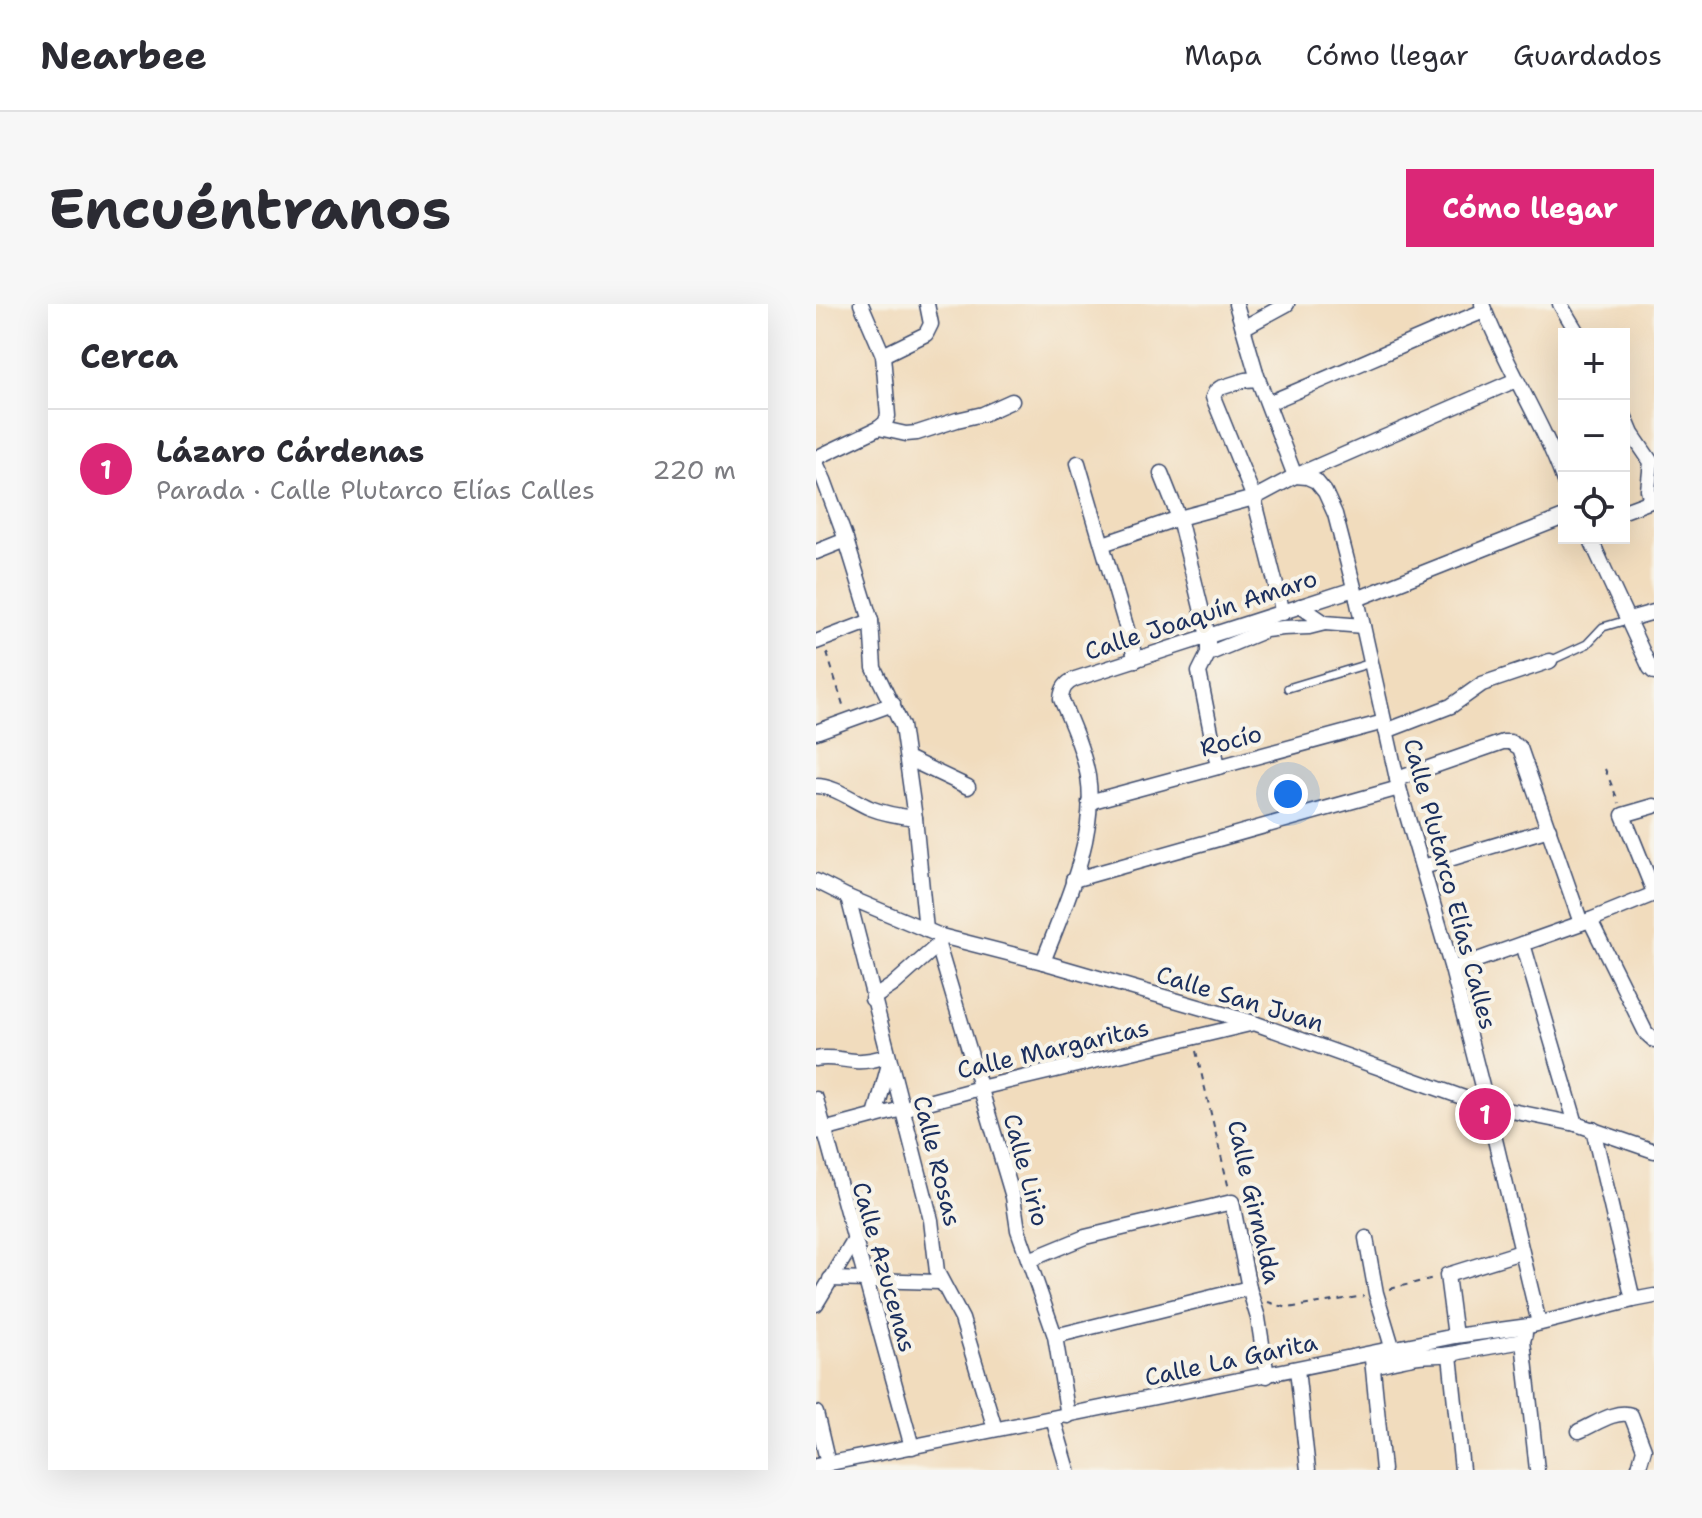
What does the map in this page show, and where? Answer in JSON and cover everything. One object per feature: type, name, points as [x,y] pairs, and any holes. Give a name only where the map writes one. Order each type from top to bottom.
[{"type":"street","points":[[861,304],[883,355],[888,416],[879,428],[816,460],[846,540],[871,621],[874,668],[902,726],[926,930]]},
{"type":"street","points":[[883,355],[926,334],[931,324],[927,304]]},
{"type":"street","points":[[1236,304],[1258,379],[1295,476]]},
{"type":"street","points":[[1243,328],[1287,304]]},
{"type":"street","points":[[1560,304],[1574,328]]},
{"type":"street","points":[[1268,403],[1347,371],[1483,307],[1516,380],[1544,431],[1560,472]]},
{"type":"street","points":[[1258,379],[1220,388],[1213,394],[1254,498],[1283,613]]},
{"type":"street","points":[[1103,544],[1179,518],[1254,498],[1295,476],[1516,380]]},
{"type":"street","points":[[879,428],[906,434],[917,433],[983,414],[1012,401]]},
{"type":"street","points":[[1630,429],[1651,462],[1648,490],[1652,500],[1630,509]]},
{"type":"street","points":[[1078,463],[1136,660]]},
{"type":"street","points":[[1161,473],[1179,518],[1208,636],[1208,654],[1199,672],[1218,767]]},
{"type":"street","name":"Calle Plutarco Elías Calles","points":[[1295,476],[1316,481],[1335,514],[1398,784],[1452,969],[1487,1106],[1521,1252],[1530,1330],[1537,1470]]},
{"type":"street","name":"Calle Joaquín Amaro","points":[[1089,802],[1085,763],[1061,699],[1064,686],[1075,679],[1300,606],[1356,594],[1558,519]]},
{"type":"street","points":[[816,552],[846,540]]},
{"type":"street","points":[[1593,544],[1654,672]]},
{"type":"street","points":[[1300,606],[1325,623]]},
{"type":"street","points":[[1629,619],[1654,612]]},
{"type":"street","points":[[820,641],[871,621]]},
{"type":"street","points":[[1208,654],[1266,630],[1325,623],[1363,626]]},
{"type":"street","name":"Rocío","points":[[1089,802],[1385,726],[1451,706],[1482,684],[1550,661]]},
{"type":"street","points":[[816,732],[893,704]]},
{"type":"street","points":[[1073,880],[1398,784],[1503,742],[1516,744],[1524,753],[1549,829],[1586,922],[1646,1033],[1654,1040]]},
{"type":"street","points":[[907,758],[968,787]]},
{"type":"street","points":[[816,786],[831,789],[873,809],[915,818]]},
{"type":"street","points":[[1043,962],[1083,852],[1089,802]]},
{"type":"street","points":[[1452,969],[1586,922],[1654,893],[1623,815],[1654,806]]},
{"type":"street","points":[[1423,867],[1549,829]]},
{"type":"street","name":"Calle San Juan","points":[[816,881],[926,930],[940,941],[1043,962],[1254,1023],[1487,1106],[1576,1124],[1654,1151]]},
{"type":"street","name":"Calle Rosas","points":[[848,897],[931,1220],[937,1272],[962,1319],[995,1429]]},
{"type":"street","points":[[872,999],[893,985],[940,941]]},
{"type":"street","name":"Calle Lirio","points":[[940,941],[1013,1197],[1018,1230],[1055,1336],[1068,1470]]},
{"type":"street","points":[[1523,944],[1576,1124]]},
{"type":"street","name":"Calle Margaritas","points":[[820,1130],[980,1088],[1254,1023]]},
{"type":"street","points":[[816,1059],[888,1060],[875,1116]]},
{"type":"street","name":"Calle Azucenas","points":[[816,1099],[820,1130],[912,1447]]},
{"type":"street","points":[[1593,1129],[1633,1300]]},
{"type":"street","points":[[1029,1260],[1085,1237],[1232,1202]]},
{"type":"street","name":"Calle Girnalda","points":[[1232,1202],[1258,1318],[1267,1376]]},
{"type":"street","points":[[1366,1238],[1376,1293],[1393,1350]]},
{"type":"street","points":[[816,1304],[854,1241]]},
{"type":"street","points":[[1455,1336],[1447,1275],[1521,1252]]},
{"type":"street","points":[[830,1279],[940,1282]]},
{"type":"street","points":[[1055,1336],[1251,1293]]},
{"type":"street","name":"Calle La Garita","points":[[822,1465],[1297,1369],[1450,1355],[1633,1300],[1653,1299]]},
{"type":"street","name":"Calle La Garita","points":[[1372,1360],[1393,1350],[1455,1336],[1530,1330]]},
{"type":"street","points":[[1450,1355],[1462,1470]]},
{"type":"street","points":[[1372,1360],[1383,1470]]},
{"type":"street","points":[[1297,1369],[1308,1470]]},
{"type":"street","points":[[816,1413],[822,1465]]},
{"type":"street","points":[[1579,1431],[1619,1413],[1627,1413],[1649,1448],[1638,1470]]},
{"type":"lane","points":[[1550,661],[1587,644],[1603,627],[1629,619]]},
{"type":"lane","points":[[1288,688],[1371,663]]},
{"type":"path","points":[[820,641],[848,721]]},
{"type":"path","points":[[1605,769],[1623,815]]},
{"type":"path","name":"Calle Girnalda","points":[[1193,1038],[1232,1202]]},
{"type":"path","points":[[1251,1293],[1288,1308],[1351,1299],[1447,1275]]},
{"type":"place","name":"Lázaro Cárdenas","points":[[1485,1114]]}]
